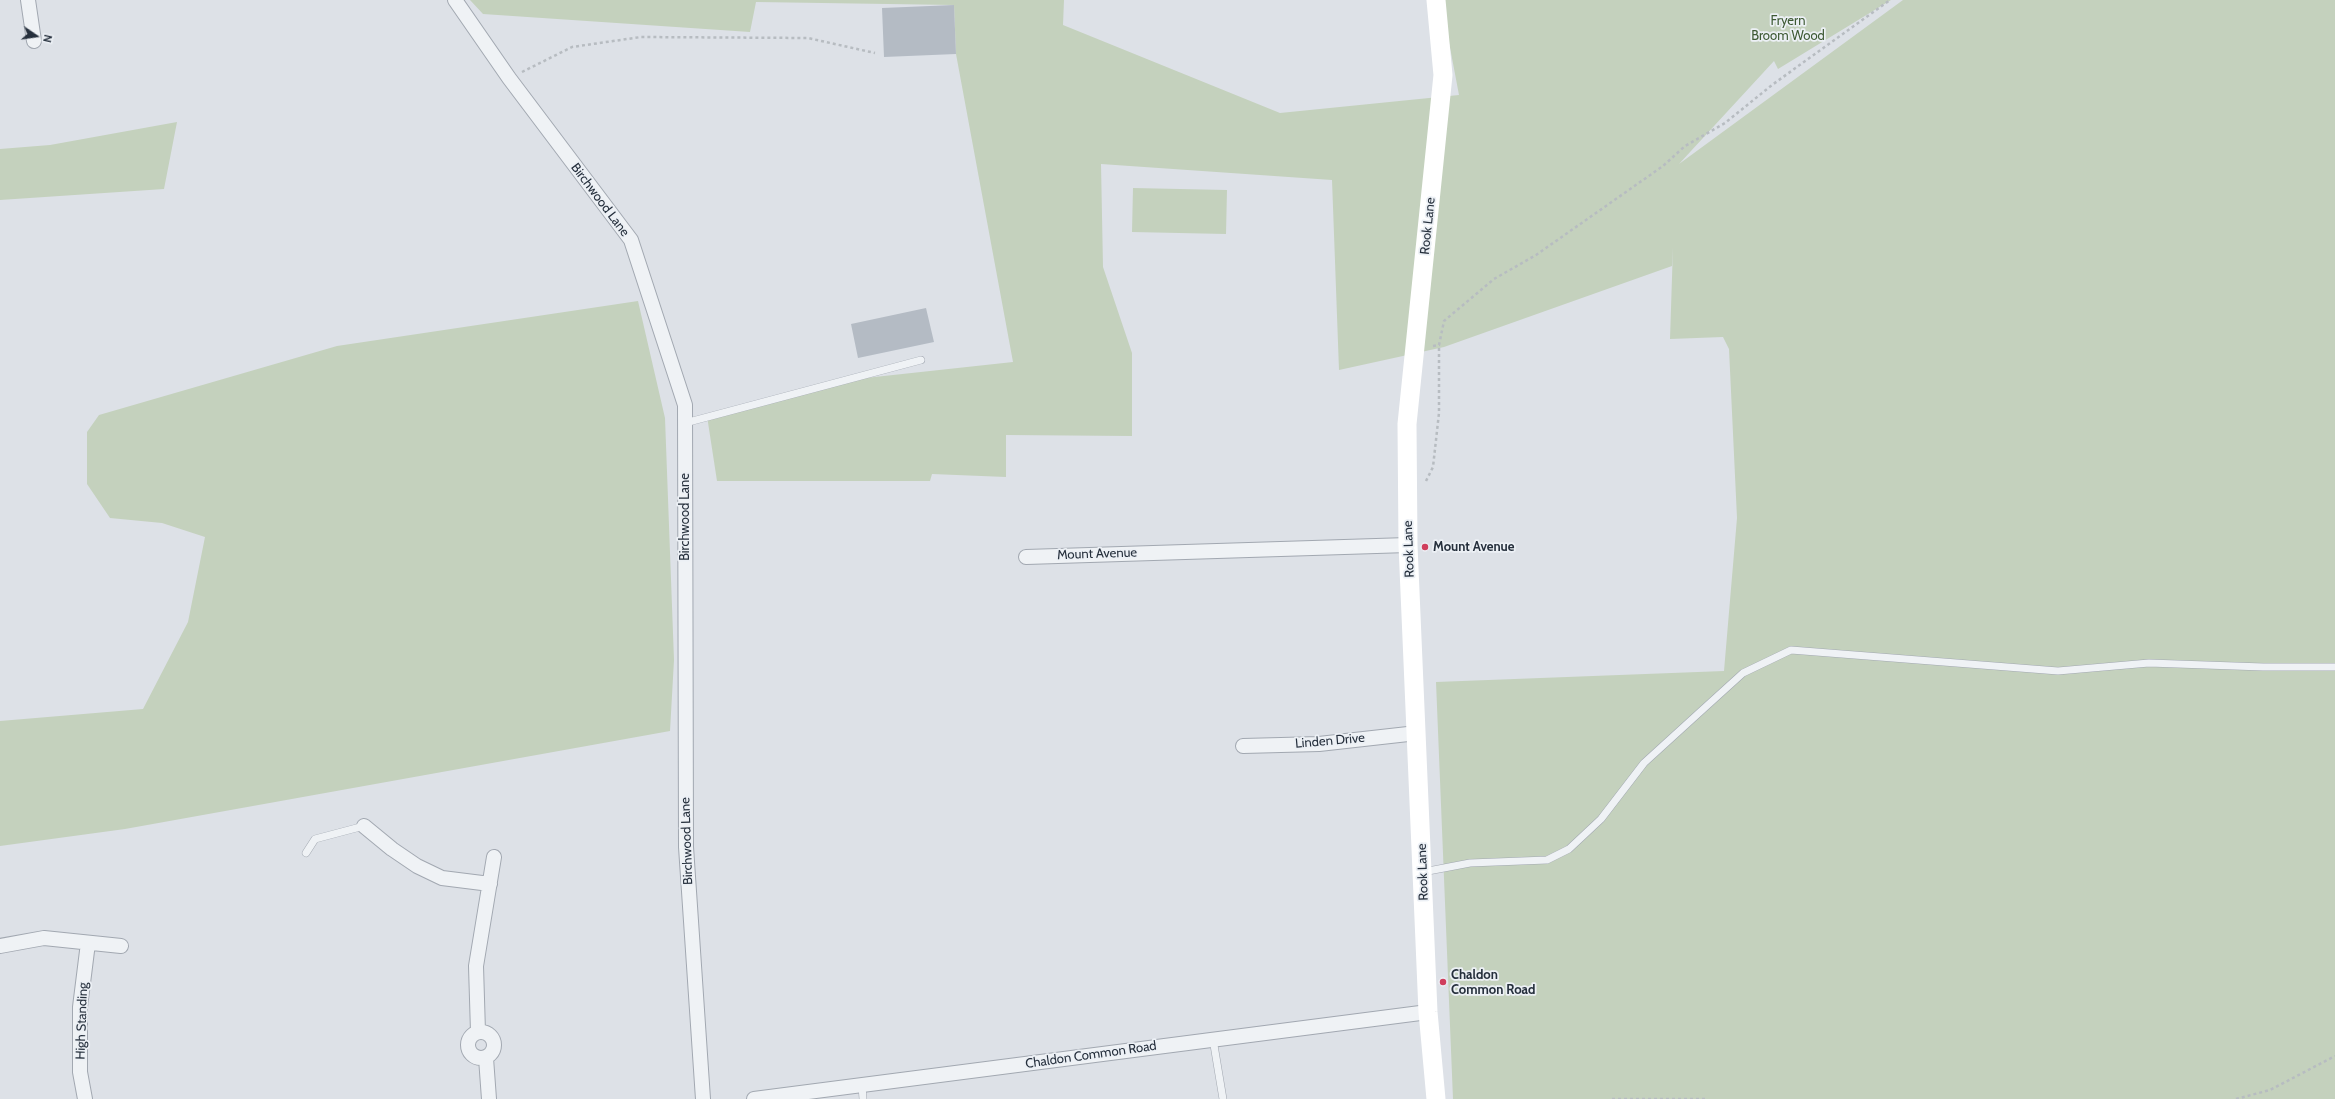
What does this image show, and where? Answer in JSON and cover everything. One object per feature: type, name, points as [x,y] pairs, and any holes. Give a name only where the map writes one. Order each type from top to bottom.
[{"type":"main road","name":"Rook Lane","points":[[1436,0],[1443,75],[1407,424],[1408,545],[1418,733],[1428,1012],[1436,1099]]},
{"type":"street","points":[[28,0],[34,41]]},
{"type":"street","name":"Birchwood Lane","points":[[455,0],[509,78],[631,240],[685,405],[686,847],[703,1099]]},
{"type":"street","name":"Mount Avenue","points":[[1026,557],[1408,545]]},
{"type":"street","name":"Linden Drive","points":[[1243,746],[1319,744],[1418,733]]},
{"type":"street","points":[[364,826],[392,849],[417,866],[442,878],[490,884]]},
{"type":"street","points":[[489,1099],[486,1058],[492,1054],[495,1043],[488,1033],[478,1032],[476,966],[494,857]]},
{"type":"street","points":[[0,946],[44,938],[121,946]]},
{"type":"street","name":"High Standing","points":[[85,1099],[80,1072],[80,1006],[88,943]]},
{"type":"street","name":"Chaldon Common Road","points":[[754,1099],[862,1092],[1213,1038],[1428,1012]]},
{"type":"lane","points":[[685,423],[921,360]]},
{"type":"lane","points":[[1423,872],[1470,863],[1547,860],[1569,849],[1601,819],[1644,763],[1700,712],[1744,673],[1791,650],[2058,671],[2149,663],[2263,667],[2335,667]]},
{"type":"lane","points":[[306,853],[315,839],[364,826]]},
{"type":"lane","points":[[1213,1038],[1223,1099]]},
{"type":"path","points":[[1408,490],[1426,481],[1433,467],[1439,413],[1439,345],[1444,321],[1494,279],[1536,255],[1663,166],[1685,146],[1725,123],[1772,85],[1890,0]]},
{"type":"path","points":[[509,78],[572,47],[641,37],[808,38],[875,52]]},
{"type":"path","points":[[1416,347],[1439,345]]},
{"type":"path","points":[[2236,1099],[2270,1090],[2335,1056]]},
{"type":"path","points":[[1612,1099],[1708,1099]]},
{"type":"green space","name":"Fryern Broom Wood","points":[[470,0],[1064,0],[1063,25],[1280,113],[1459,95],[1441,0],[1891,0],[1778,69],[1774,61],[1679,164],[1903,0],[2335,0],[2335,1099],[1453,1099],[1436,682],[1724,671],[1737,518],[1729,349],[1723,337],[1670,339],[1673,247],[1672,266],[1444,347],[1339,370],[1332,180],[1101,164],[1103,267],[1132,353],[1132,436],[1006,435],[1006,477],[932,474],[930,481],[717,481],[707,416],[847,380],[1013,362],[956,54],[954,5],[756,2],[750,32],[483,14]]},
{"type":"green space","points":[[177,122],[164,189],[0,200],[0,149],[50,145]]},
{"type":"green space","points":[[1133,188],[1227,190],[1226,234],[1132,232]]},
{"type":"green space","points":[[638,301],[665,418],[674,660],[670,731],[125,829],[0,846],[0,721],[143,709],[188,622],[205,537],[162,523],[110,518],[87,484],[87,432],[99,415],[337,346]]},
{"type":"building","points":[[954,5],[956,54],[884,57],[882,8]]},
{"type":"building","points":[[926,308],[934,342],[858,358],[851,324]]},
{"type":"place","name":"Mount Avenue","points":[[1425,547]]},
{"type":"place","name":"Chaldon Common Road","points":[[1443,982]]}]
